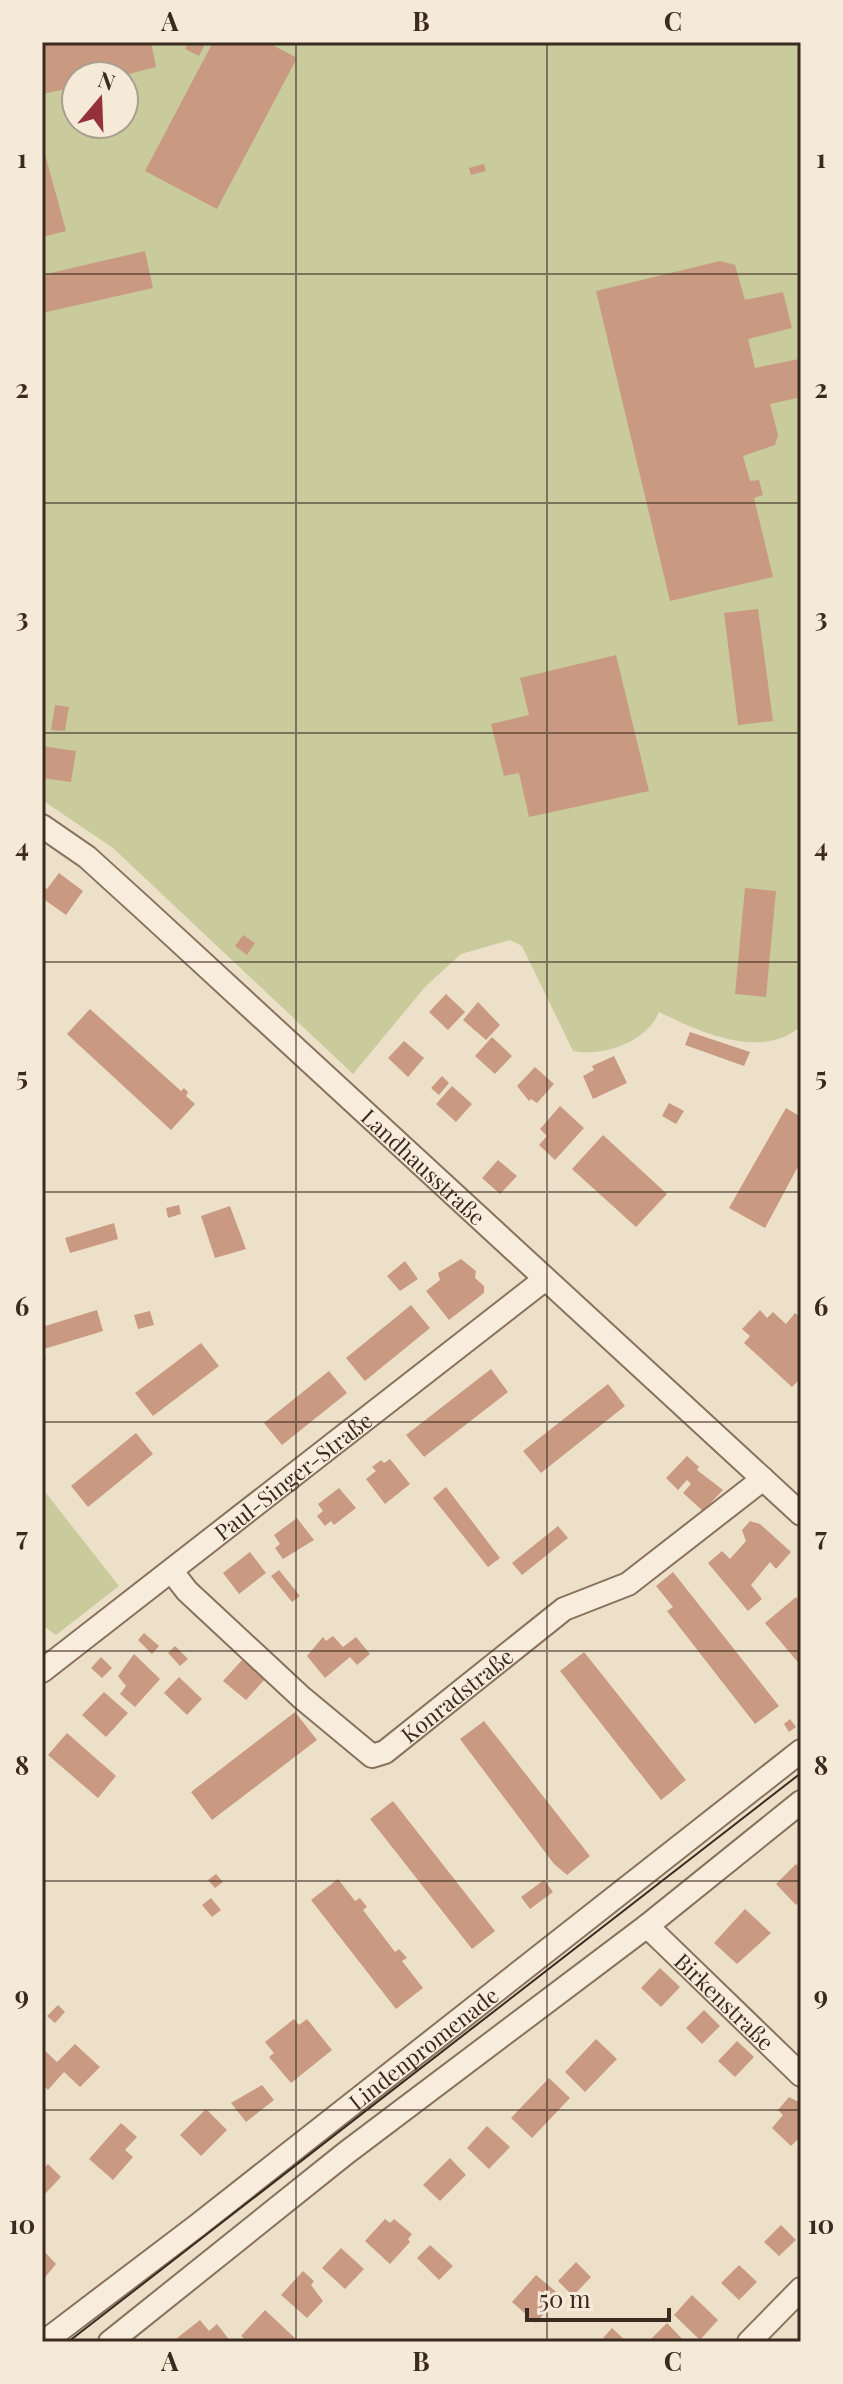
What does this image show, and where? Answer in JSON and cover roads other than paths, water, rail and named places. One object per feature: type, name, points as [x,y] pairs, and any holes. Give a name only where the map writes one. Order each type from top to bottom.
[{"type":"street","name":"Landhausstraße","points":[[42,826],[87,857],[801,1514]]},
{"type":"street","name":"Paul-Singer-Straße","points":[[42,1671],[173,1573],[544,1280]]},
{"type":"street","name":"Konradstraße","points":[[173,1573],[187,1591],[301,1697],[372,1756],[385,1752],[564,1609],[628,1584],[763,1479]]},
{"type":"street","name":"Lindenpromenade","points":[[44,2342],[198,2225],[801,1751]]},
{"type":"street","name":"Lindenpromenade","points":[[110,2342],[346,2153],[647,1926],[801,1802]]},
{"type":"street","name":"Birkenstraße","points":[[647,1926],[801,2075]]},
{"type":"street","points":[[749,2342],[801,2289]]},
{"type":"tram line","points":[[68,2342],[801,1773]]}]
